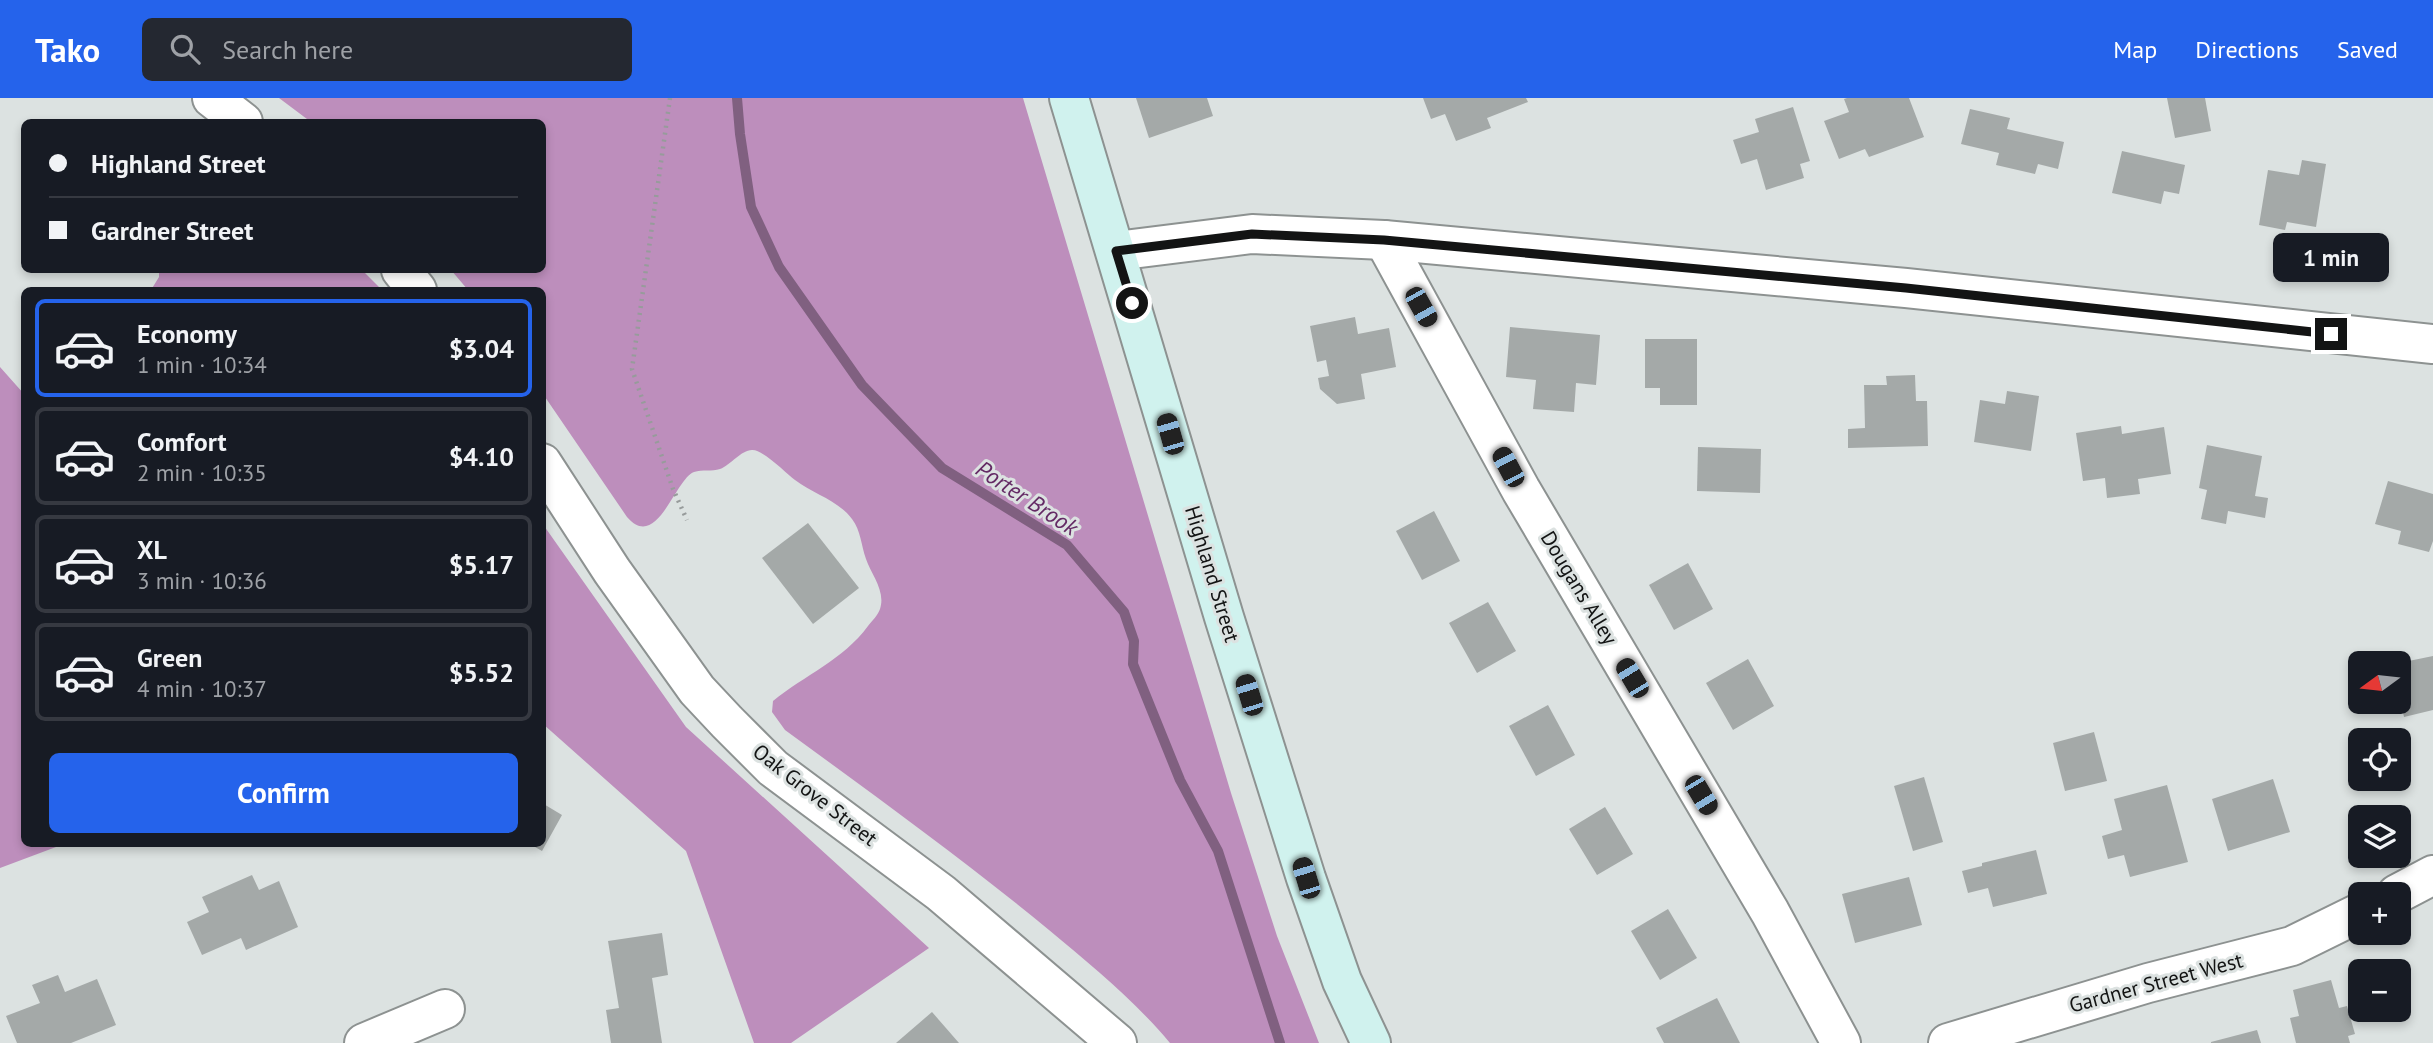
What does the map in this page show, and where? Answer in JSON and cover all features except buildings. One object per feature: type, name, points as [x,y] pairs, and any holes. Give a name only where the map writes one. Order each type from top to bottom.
[{"type":"main road","name":"Highland Street","points":[[1069,98],[1224,617],[1306,878],[1342,981],[1371,1043]]},
{"type":"street","points":[[212,98],[239,119]]},
{"type":"street","points":[[1116,251],[1252,234],[1384,240],[1906,288],[2433,344]]},
{"type":"street","name":"Dougans Alley","points":[[1384,240],[1521,490],[1770,912],[1841,1043]]},
{"type":"street","points":[[403,273],[415,287]]},
{"type":"street","name":"Oak Grove Street","points":[[546,469],[681,669],[727,722],[774,768],[941,893],[1117,1043]]},
{"type":"street","points":[[2411,887],[2433,875]]},
{"type":"street","name":"Gardner Street West","points":[[1948,1043],[2148,983],[2292,946],[2348,918]]},
{"type":"street","points":[[364,1043],[445,1009]]},
{"type":"path","points":[[670,98],[632,369],[673,489],[687,520]]},
{"type":"shaded area","points":[[279,98],[1023,98],[1231,793],[1277,936],[1319,1043],[1170,1043],[1127,998],[1049,930],[952,853],[785,730],[772,712],[773,701],[847,648],[880,609],[880,589],[852,519],[840,507],[802,485],[762,453],[752,450],[744,452],[720,469],[694,472],[687,477],[656,520],[647,526],[638,525],[627,517],[546,398],[546,287],[465,287],[454,273],[546,273],[546,119],[307,119]]},
{"type":"shaded area","points":[[159,273],[365,273],[379,287],[153,287]]},
{"type":"shaded area","points":[[0,367],[21,391],[21,847],[56,847],[0,868]]},
{"type":"shaded area","points":[[546,529],[686,727],[929,948],[791,1043],[754,1043],[686,851],[546,727]]},
{"type":"waterway","name":"Porter Brook","points":[[737,98],[751,207],[779,267],[862,385],[942,468],[1067,545],[1124,612],[1134,641],[1133,664],[1180,780],[1218,851],[1280,1043]]},
{"type":"route","points":[[1132,303],[1116,251],[1252,234],[1384,240],[1906,288],[2331,334]]}]
